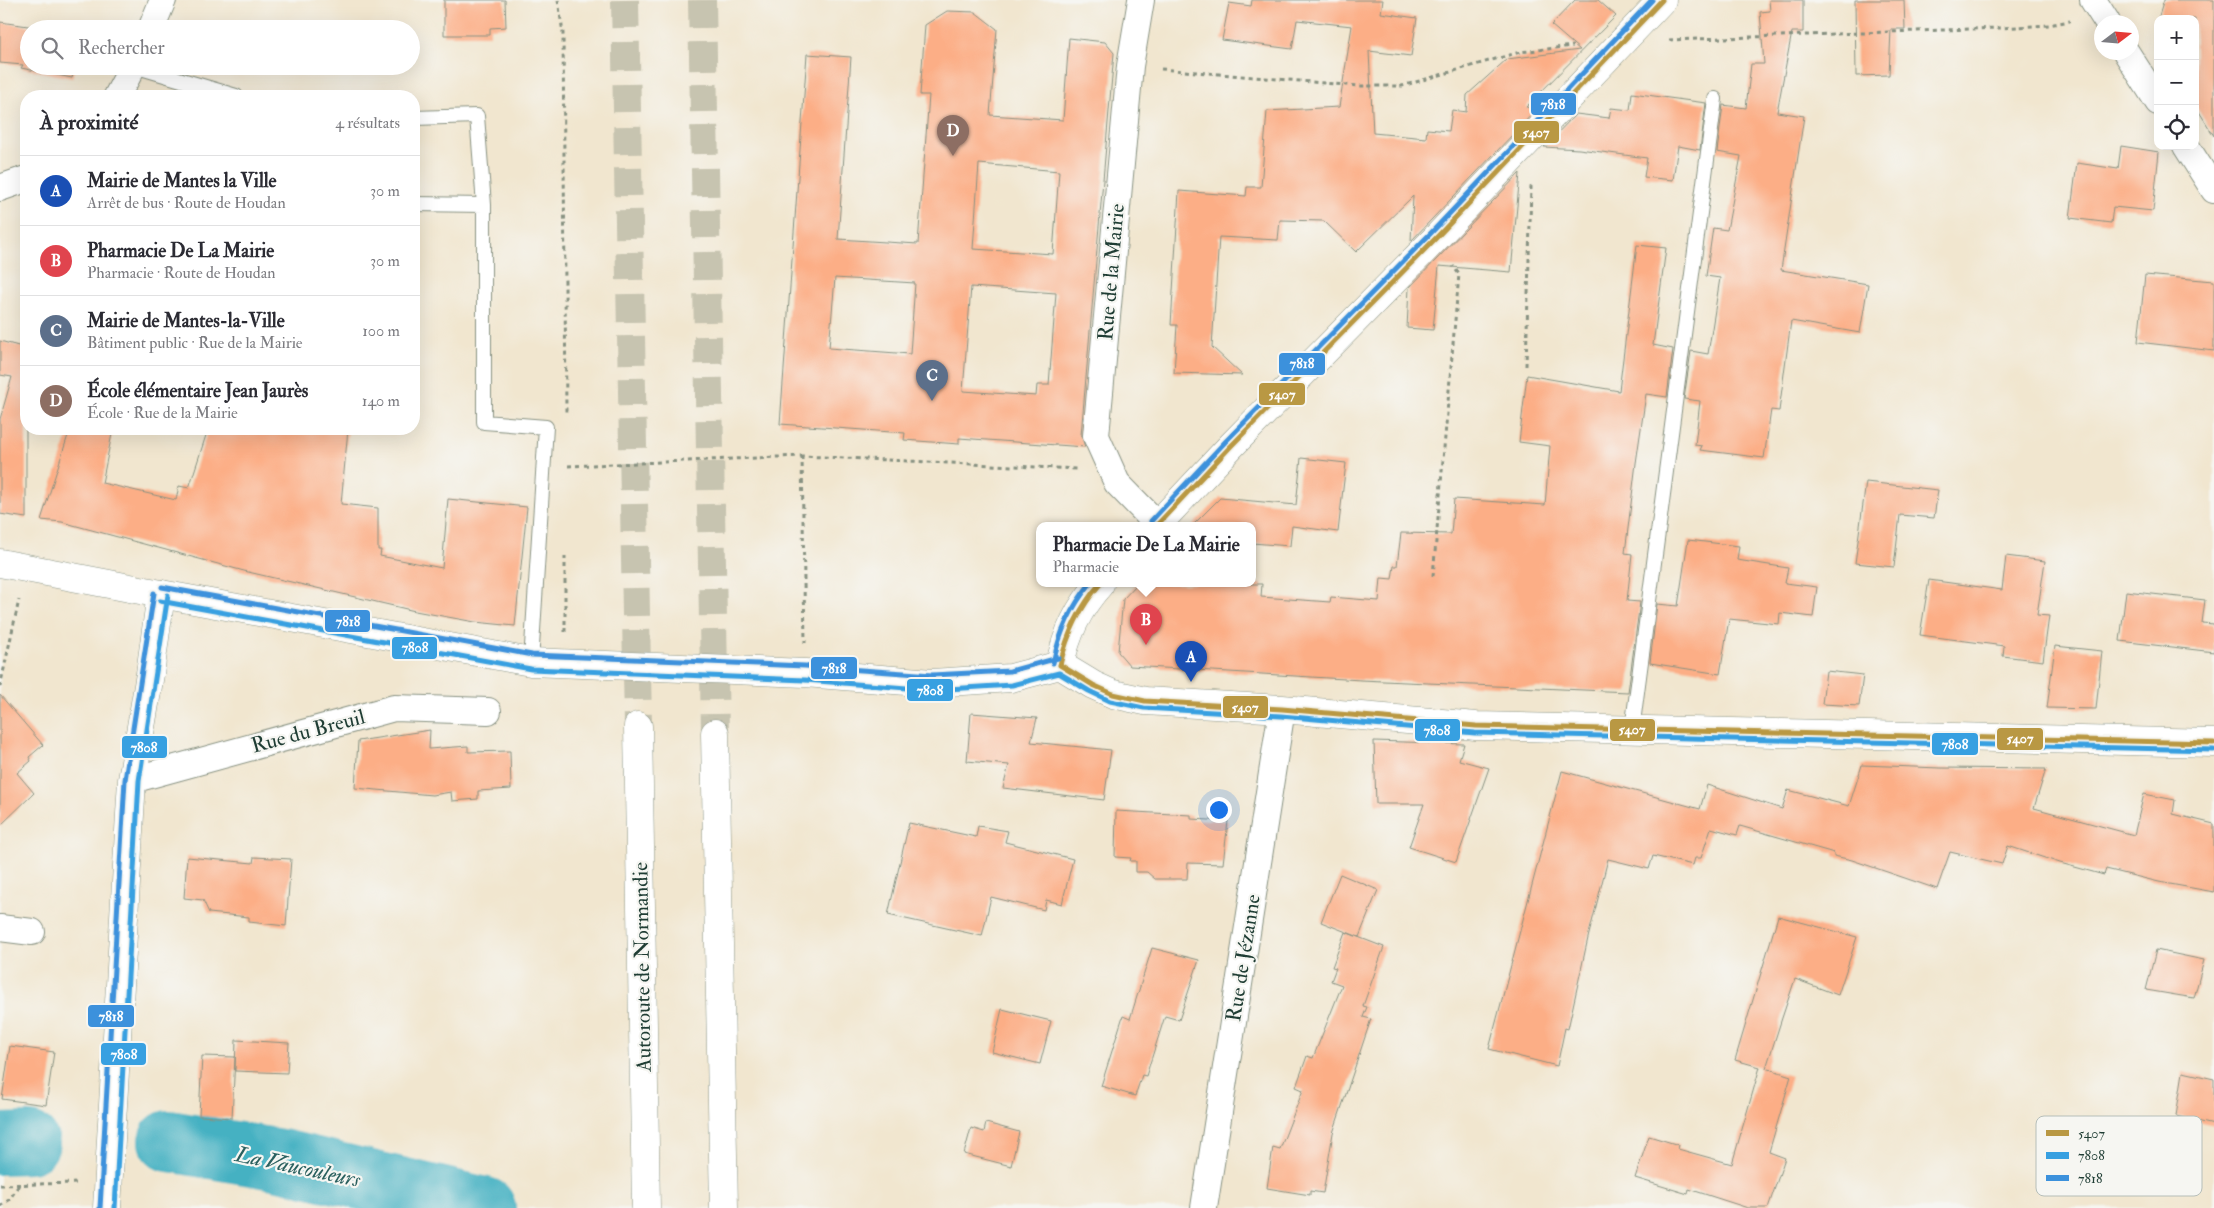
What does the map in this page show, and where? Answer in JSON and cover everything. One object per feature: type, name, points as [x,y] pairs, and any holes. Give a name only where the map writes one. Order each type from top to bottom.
[{"type":"main road","points":[[1161,522],[1231,446],[1436,238],[1662,0]]},
{"type":"main road","points":[[13,565],[530,662],[565,665],[805,673],[932,683],[1011,678],[1060,664],[1113,694],[1145,702],[1282,709],[1476,726],[2214,743]]},
{"type":"main road","points":[[1060,664],[1064,644],[1071,626],[1090,595],[1097,587]]},
{"type":"main road","points":[[108,1195],[132,780],[150,674],[160,594]]},
{"type":"main road","name":"Autoroute de Normandie","points":[[638,726],[646,1208]]},
{"type":"main road","points":[[715,733],[724,1208]]},
{"type":"street","points":[[155,20],[163,0]]},
{"type":"street","name":"Rue de la Mairie","points":[[1141,0],[1130,66],[1096,436],[1117,483],[1153,522]]},
{"type":"street","points":[[2093,0],[2103,15]]},
{"type":"street","points":[[2131,60],[2154,96]]},
{"type":"street","points":[[120,90],[129,75]]},
{"type":"street","points":[[2189,150],[2214,190]]},
{"type":"street","points":[[0,188],[20,181]]},
{"type":"street","name":"Rue du Breuil","points":[[132,780],[394,708],[488,710]]},
{"type":"street","name":"Rue de Jézanne","points":[[1204,1208],[1282,709]]},
{"type":"street","points":[[0,928],[32,932]]},
{"type":"lane","points":[[165,75],[216,90]]},
{"type":"lane","points":[[1632,730],[1714,99]]},
{"type":"lane","points":[[420,118],[477,116],[484,205],[484,422],[546,427],[530,662]]},
{"type":"lane","points":[[420,204],[484,205]]},
{"type":"path","points":[[558,0],[563,33],[566,416]]},
{"type":"path","points":[[1512,157],[1531,187],[1526,366]]},
{"type":"path","points":[[1433,576],[1459,274],[1436,238]]},
{"type":"path","points":[[802,456],[805,673]]},
{"type":"path","points":[[566,458],[566,466],[802,456],[1112,470]]},
{"type":"path","points":[[565,546],[565,665]]},
{"type":"path","points":[[0,687],[13,565]]},
{"type":"path","points":[[0,1185],[20,1184],[108,1195]]},
{"type":"path","points":[[0,1206],[9,1200],[20,1184]]},
{"type":"building","points":[[444,0],[505,0],[506,27],[490,28],[490,35],[444,35]]},
{"type":"building","points":[[1252,0],[1383,0],[1381,13],[1417,18],[1411,56],[1369,51],[1373,133],[1426,138],[1427,129],[1449,131],[1452,110],[1466,112],[1467,95],[1507,59],[1580,50],[1551,25],[1575,0],[1598,0],[1616,16],[1526,107],[1537,109],[1411,241],[1413,196],[1356,252],[1324,221],[1280,220],[1278,240],[1219,237],[1212,347],[1242,375],[1174,373],[1177,325],[1171,325],[1179,191],[1246,196],[1247,187],[1261,187],[1267,111],[1339,107],[1352,26],[1297,20],[1292,49],[1222,40],[1229,3],[1251,6]]},
{"type":"building","points":[[1769,0],[1803,0],[1803,32],[1792,32],[1777,112],[1804,116],[1781,270],[1868,284],[1860,333],[1791,321],[1779,411],[1771,410],[1764,458],[1700,450],[1702,446],[1695,445],[1700,401],[1684,399],[1691,351],[1708,354],[1720,278],[1706,276],[1713,228],[1727,230],[1741,156],[1717,152],[1723,105],[1746,108],[1751,64],[1764,64],[1760,12],[1770,11]]},
{"type":"building","points":[[1855,0],[1904,0],[1905,29],[1891,29],[1889,75],[1856,76]]},
{"type":"building","points":[[2164,0],[2214,0],[2214,136],[2199,112],[2199,15],[2159,15]]},
{"type":"building","points":[[947,11],[975,12],[997,29],[990,115],[1063,120],[1069,38],[1105,42],[1114,53],[1081,435],[1085,447],[959,438],[959,444],[904,440],[905,433],[780,424],[807,54],[851,57],[838,239],[918,244],[929,95],[920,95],[925,25]],"holes":[[[979,164],[1059,171],[1053,254],[973,249]],[[835,278],[915,283],[910,354],[829,348]],[[971,287],[1056,293],[1049,385],[1037,385],[1036,396],[963,391]]]},
{"type":"building","points":[[0,22],[20,25],[20,65],[0,63]]},
{"type":"building","points":[[57,75],[73,75],[72,78]]},
{"type":"building","points":[[1632,93],[1706,103],[1700,150],[1678,146],[1673,180],[1644,177],[1647,158],[1579,149],[1544,147],[1576,114],[1609,118],[1611,108],[1630,110]]},
{"type":"building","points":[[2121,146],[2159,152],[2153,211],[2113,207],[2111,223],[2070,218],[2077,163],[2118,169]]},
{"type":"building","points":[[1520,173],[1511,272],[1439,266],[1433,330],[1407,328],[1409,288]]},
{"type":"building","points":[[1637,245],[1666,248],[1653,345],[1673,349],[1667,397],[1646,394],[1636,463],[1625,553],[1632,554],[1627,601],[1640,602],[1628,692],[1361,680],[1130,666],[1118,652],[1123,599],[1134,587],[1256,587],[1256,584],[1262,584],[1261,597],[1330,602],[1331,597],[1379,601],[1381,578],[1392,579],[1394,566],[1397,566],[1401,533],[1451,534],[1454,499],[1545,505],[1550,446],[1519,442],[1527,375],[1619,391]]},
{"type":"building","points":[[2145,275],[2214,281],[2214,351],[2138,342]]},
{"type":"building","points":[[0,341],[20,346],[20,435],[26,435],[26,518],[0,514],[0,419],[12,377],[0,375]]},
{"type":"building","points":[[68,435],[112,435],[102,483],[176,500],[179,486],[189,488],[206,435],[347,435],[341,504],[378,508],[378,550],[381,550],[380,556],[442,568],[448,499],[527,507],[515,626],[475,622],[415,611],[244,571],[62,522],[41,520]]},
{"type":"building","points":[[1301,458],[1346,463],[1338,532],[1292,526],[1290,546],[1256,543],[1256,522],[1196,522],[1220,498],[1296,505]]},
{"type":"building","points":[[1866,482],[1938,490],[1934,518],[1900,515],[1894,567],[1855,563]]},
{"type":"building","points":[[1688,540],[1739,546],[1737,560],[1788,568],[1785,583],[1817,587],[1813,617],[1780,613],[1779,624],[1729,619],[1720,674],[1650,663],[1657,604],[1678,606]]},
{"type":"building","points":[[2006,556],[2045,561],[2037,615],[2049,616],[2043,661],[2003,656],[2004,646],[1920,635],[1929,580],[2002,590]]},
{"type":"building","points":[[2126,591],[2205,600],[2202,623],[2214,624],[2214,652],[2120,641]]},
{"type":"building","points":[[2055,646],[2102,651],[2096,709],[2047,708]]},
{"type":"building","points":[[1826,671],[1863,675],[1859,706],[1822,704]]},
{"type":"building","points":[[0,695],[43,745],[29,757],[31,761],[17,773],[34,793],[0,826]]},
{"type":"building","points":[[971,713],[1037,718],[1031,742],[1111,750],[1104,800],[1003,788],[1009,765],[967,761]]},
{"type":"building","points":[[430,730],[429,749],[468,746],[468,752],[510,751],[511,789],[478,791],[478,799],[452,801],[451,792],[432,795],[355,788],[358,741]]},
{"type":"building","points":[[1374,741],[1464,744],[1459,760],[1489,768],[1456,862],[1409,847],[1424,804],[1376,804]]},
{"type":"building","points":[[1862,765],[2046,769],[2034,808],[2134,835],[2144,794],[2175,800],[2173,814],[2214,824],[2214,892],[2159,882],[2106,869],[2104,875],[2008,846],[2002,864],[1950,852],[1937,889],[1852,860],[1834,856],[1834,853],[1740,826],[1737,835],[1711,828],[1701,858],[1695,858],[1693,865],[1653,856],[1649,869],[1608,859],[1568,1029],[1565,1028],[1557,1066],[1489,1049],[1562,771],[1700,809],[1707,785],[1782,809],[1788,790],[1849,806]]},
{"type":"building","points":[[1116,811],[1191,815],[1191,819],[1228,821],[1223,864],[1188,863],[1187,879],[1155,879],[1147,872],[1136,872],[1136,861],[1130,861],[1131,858],[1115,857]]},
{"type":"building","points":[[909,823],[976,837],[978,826],[1008,831],[1005,842],[1073,859],[1062,904],[1046,900],[1044,910],[991,897],[982,936],[888,915]]},
{"type":"building","points":[[187,857],[253,863],[254,857],[291,859],[286,926],[249,922],[249,917],[209,913],[203,900],[184,898]]},
{"type":"building","points":[[1340,874],[1378,890],[1359,937],[1321,922]]},
{"type":"building","points":[[1778,916],[1857,937],[1838,995],[1795,979],[1782,1018],[1766,1068],[1791,1076],[1769,1152],[1785,1158],[1768,1208],[1748,1208],[1689,1189],[1688,1194],[1635,1178],[1649,1136],[1679,1145],[1678,1149],[1732,1164],[1760,1067],[1735,1060]]},
{"type":"building","points":[[1345,932],[1384,947],[1363,1006],[1367,1007],[1363,1017],[1371,1019],[1333,1133],[1323,1193],[1310,1191],[1310,1195],[1267,1188],[1273,1147],[1280,1149],[1303,1090],[1296,1087],[1307,1056],[1313,1058],[1342,985],[1331,981],[1336,968],[1332,967]]},
{"type":"building","points":[[1152,948],[1199,960],[1179,1020],[1165,1016],[1146,1076],[1142,1075],[1135,1096],[1101,1086],[1123,1016],[1130,1019]]},
{"type":"building","points":[[2156,950],[2204,960],[2194,998],[2146,990]]},
{"type":"building","points":[[1002,1009],[1051,1021],[1040,1064],[992,1052]]},
{"type":"building","points":[[236,1040],[289,1043],[287,1073],[235,1071]]},
{"type":"building","points":[[10,1046],[54,1052],[46,1105],[2,1099]]},
{"type":"building","points":[[202,1056],[235,1057],[232,1118],[199,1116]]},
{"type":"building","points":[[2183,1072],[2214,1079],[2214,1125],[2202,1122],[2202,1116],[2176,1116]]},
{"type":"building","points":[[986,1123],[1019,1132],[1011,1166],[964,1154],[971,1128],[984,1132]]},
{"type":"waterway","name":"La Vaucouleurs","points":[[169,1141],[281,1160],[485,1208]]},
{"type":"waterway","name":"La Vaucouleurs","points":[[0,1144],[29,1143]]},
{"type":"tunnel","points":[[625,0],[638,726]]},
{"type":"tunnel","points":[[702,0],[715,733]]},
{"type":"transit line","name":"7818","points":[[1151,521],[1226,441],[1431,233],[1652,0]]},
{"type":"transit line","name":"5407","points":[[1160,522],[1231,446],[1436,238],[1662,0]]},
{"type":"transit line","name":"7818","points":[[162,587],[532,655],[805,666],[932,675],[1010,671],[1058,658]]},
{"type":"transit line","name":"7818","points":[[1053,663],[1067,621],[1088,587]]},
{"type":"transit line","name":"5407","points":[[1060,665],[1066,643],[1075,622],[1086,602],[1098,587]]},
{"type":"transit line","name":"7818","points":[[100,1208],[125,780],[154,593]]},
{"type":"transit line","name":"7808","points":[[115,1208],[139,781],[168,595]]},
{"type":"transit line","name":"7808","points":[[160,601],[531,669],[805,680],[932,690],[1012,685],[1059,673],[1110,701],[1144,708],[1281,716],[1475,733],[2214,750]]},
{"type":"transit line","name":"5407","points":[[1060,665],[1093,685],[1113,694],[1145,701],[1282,709],[1476,726],[2214,743]]},
{"type":"place","name":"École élémentaire Jean Jaurès","points":[[953,156]]},
{"type":"place","name":"Mairie de Mantes-la-Ville","points":[[932,401]]},
{"type":"place","name":"Pharmacie De La Mairie","points":[[1146,645]]},
{"type":"place","name":"Mairie de Mantes la Ville","points":[[1191,682]]}]
